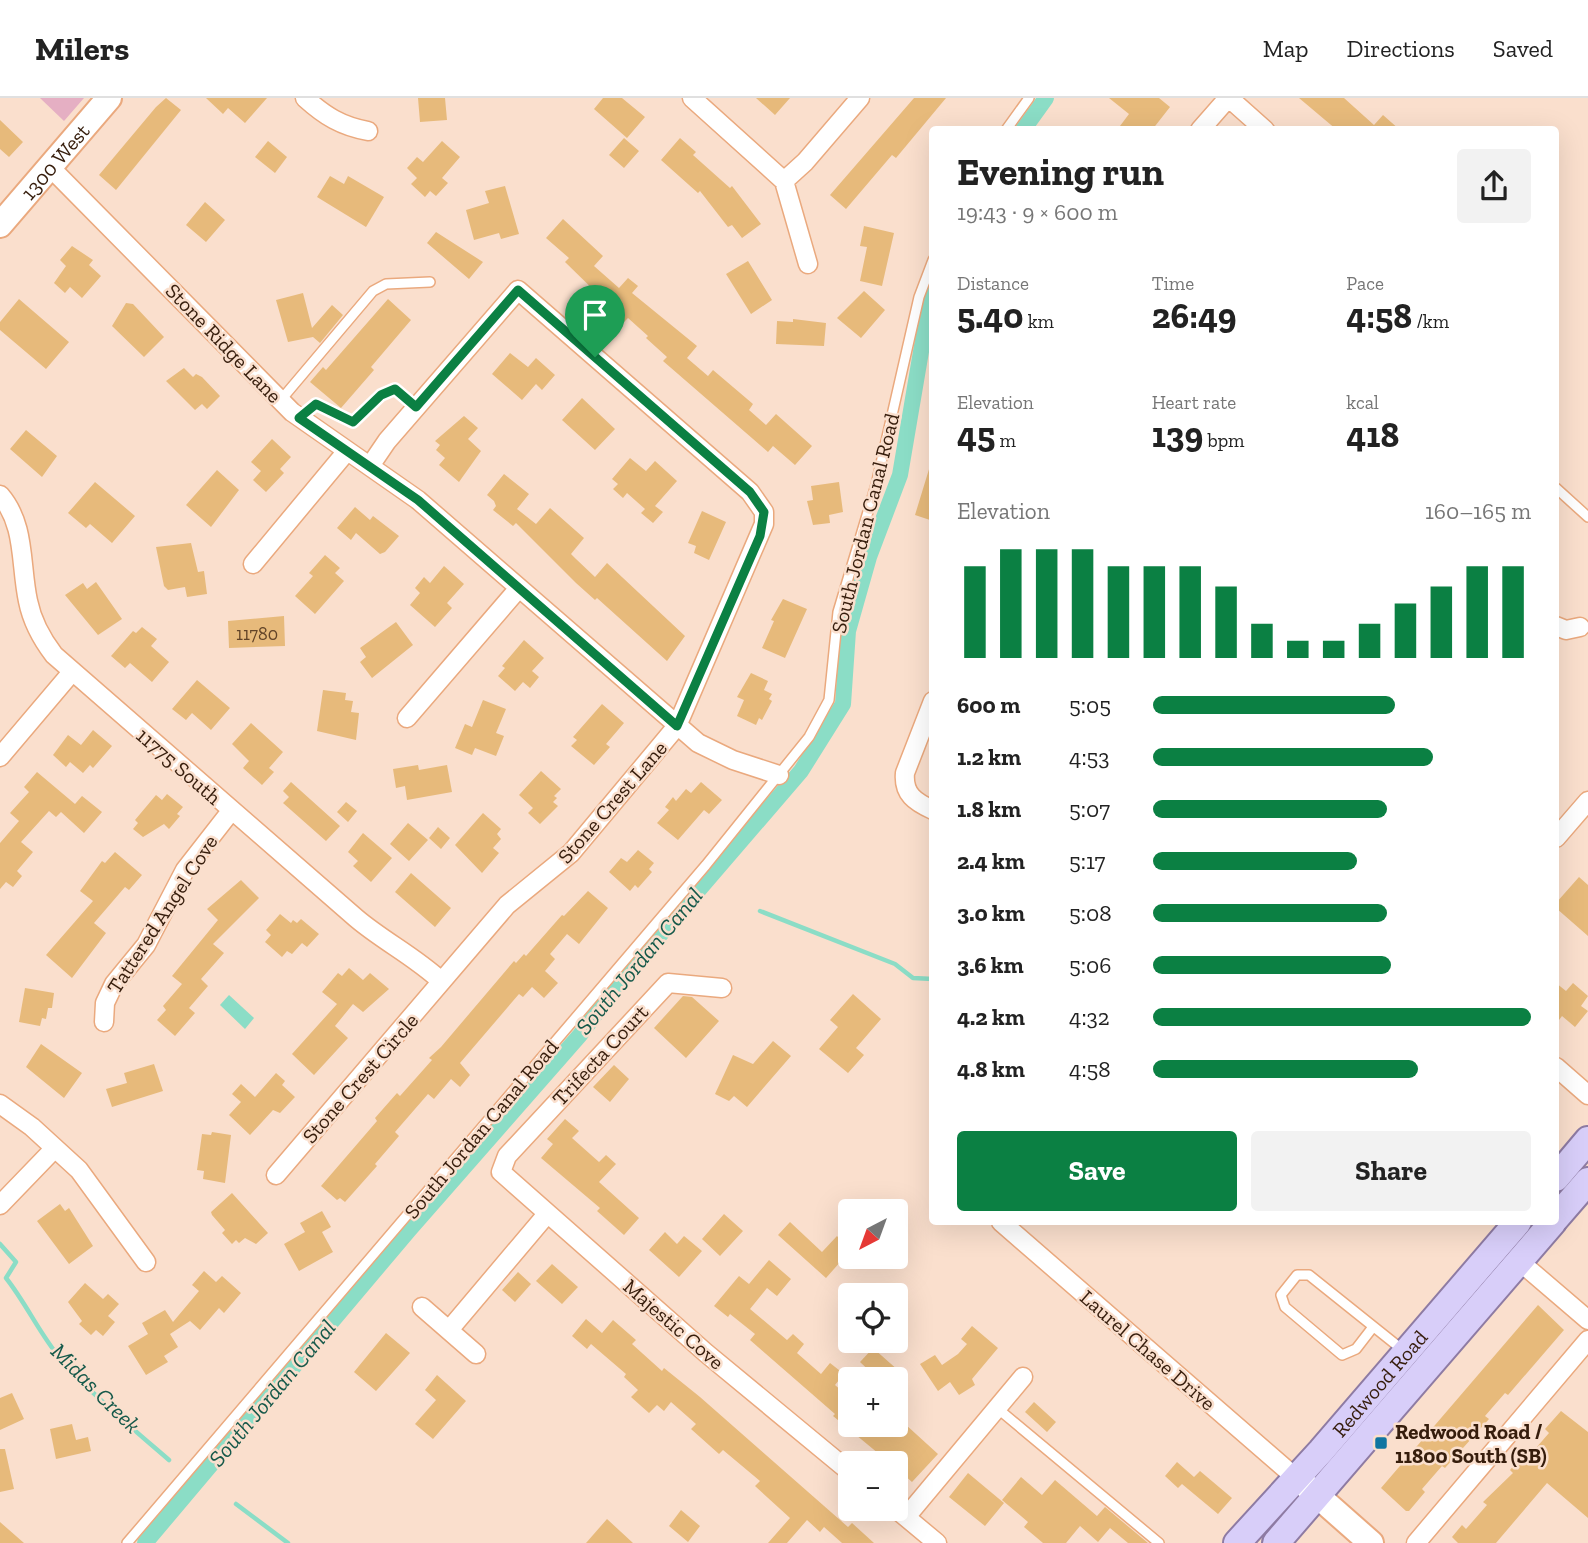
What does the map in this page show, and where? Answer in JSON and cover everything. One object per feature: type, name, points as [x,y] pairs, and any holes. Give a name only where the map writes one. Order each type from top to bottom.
[{"type":"main road","points":[[1559,1174],[1588,1140]]},
{"type":"main road","name":"Redwood Road","points":[[1559,1214],[1588,1181]]},
{"type":"main road","name":"Redwood Road","points":[[1237,1543],[1515,1225]]},
{"type":"main road","name":"Redwood Road","points":[[1276,1543],[1550,1225]]},
{"type":"street","name":"1300 West","points":[[3,214],[50,167],[109,98]]},
{"type":"street","points":[[304,98],[336,121],[368,131]]},
{"type":"street","points":[[692,98],[784,181],[807,264]]},
{"type":"street","points":[[784,181],[805,162],[860,98]]},
{"type":"street","points":[[1204,126],[1228,98],[1260,126]]},
{"type":"street","name":"Stone Ridge Lane","points":[[50,167],[299,418],[418,500],[677,726],[715,752],[779,775]]},
{"type":"street","name":"Stone Crest Lane","points":[[416,407],[518,290],[750,492],[764,512],[760,536],[677,726],[571,853],[522,890],[441,981]]},
{"type":"street","points":[[370,466],[416,407]]},
{"type":"street","points":[[253,565],[330,475],[347,451]]},
{"type":"street","name":"11775 South","points":[[0,495],[14,518],[20,537],[33,619],[41,638],[72,672],[373,933],[406,951],[441,981]]},
{"type":"street","points":[[407,718],[519,588]]},
{"type":"street","points":[[1559,626],[1566,630],[1580,627]]},
{"type":"street","points":[[0,757],[72,672]]},
{"type":"street","points":[[929,711],[904,782],[912,798],[929,808]]},
{"type":"street","points":[[1559,835],[1588,802]]},
{"type":"street","name":"Tattered Angel Cove","points":[[103,1022],[105,1003],[114,984],[146,945],[185,870],[231,811]]},
{"type":"street","name":"Stone Crest Circle","points":[[276,1175],[441,981]]},
{"type":"street","name":"Trifecta Court","points":[[501,1172],[507,1156],[668,983],[722,988]]},
{"type":"street","points":[[1559,1069],[1588,1095]]},
{"type":"street","points":[[0,1104],[32,1127],[79,1170],[146,1262]]},
{"type":"street","points":[[4,1201],[55,1148]]},
{"type":"street","name":"Majestic Cove","points":[[501,1172],[706,1353],[838,1462]]},
{"type":"street","points":[[449,1330],[547,1214]]},
{"type":"street","name":"Laurel Chase Drive","points":[[1003,1225],[1296,1478]]},
{"type":"street","points":[[1519,1261],[1588,1320]]},
{"type":"street","points":[[422,1307],[476,1353]]},
{"type":"street","points":[[1416,1543],[1588,1340]]},
{"type":"street","points":[[908,1504],[998,1408],[1023,1377]]},
{"type":"street","points":[[1296,1478],[1371,1543]]},
{"type":"street","points":[[908,1519],[937,1543]]},
{"type":"lane","points":[[1009,126],[1029,98]]},
{"type":"lane","name":"South Jordan Canal Road","points":[[127,1543],[809,737],[829,700],[838,612],[876,485],[919,297],[929,271]]},
{"type":"lane","points":[[280,401],[373,291],[386,284],[430,282]]},
{"type":"lane","points":[[299,418],[316,404],[353,422],[381,395],[395,389],[416,407]]},
{"type":"lane","points":[[1559,491],[1588,517]]},
{"type":"lane","points":[[1373,1327],[1356,1349],[1342,1355],[1285,1307],[1280,1295],[1297,1275],[1309,1275],[1405,1352]]},
{"type":"lane","points":[[998,1408],[1159,1543]]},
{"type":"shaded area","points":[[40,98],[84,98],[64,121]]},
{"type":"water","points":[[229,995],[254,1018],[245,1029],[220,1005]]},
{"type":"building","points":[[166,98],[181,110],[116,190],[99,175]]},
{"type":"building","points":[[206,98],[267,98],[245,123],[228,108],[223,114]]},
{"type":"building","points":[[418,98],[445,98],[447,120],[420,122]]},
{"type":"building","points":[[603,98],[622,98],[645,117],[627,138],[594,109]]},
{"type":"building","points":[[756,98],[790,98],[775,115]]},
{"type":"building","points":[[914,98],[946,98],[896,158],[892,155],[846,209],[830,195]]},
{"type":"building","points":[[1109,98],[1159,98],[1170,107],[1155,126],[1120,126],[1129,114]]},
{"type":"building","points":[[1299,98],[1344,98],[1374,125],[1383,115],[1395,126],[1332,126]]},
{"type":"building","points":[[0,120],[23,142],[9,157],[0,149]]},
{"type":"building","points":[[624,138],[639,151],[624,168],[609,155]]},
{"type":"building","points":[[680,138],[696,152],[693,155],[730,188],[732,186],[761,224],[742,238],[732,225],[728,227],[700,191],[698,193],[661,160]]},
{"type":"building","points":[[268,141],[287,157],[275,173],[255,157]]},
{"type":"building","points":[[442,141],[460,157],[442,178],[448,183],[436,196],[430,191],[425,197],[411,184],[417,178],[407,168],[417,157],[423,162]]},
{"type":"building","points":[[330,176],[344,184],[348,176],[384,197],[366,227],[317,197]]},
{"type":"building","points":[[505,186],[519,234],[501,239],[499,233],[474,240],[466,210],[489,203],[485,191]]},
{"type":"building","points":[[205,202],[225,220],[206,242],[186,225]]},
{"type":"building","points":[[563,219],[603,256],[594,266],[619,288],[628,278],[638,286],[632,293],[697,346],[687,358],[708,376],[713,370],[753,404],[749,410],[766,425],[776,414],[812,446],[795,465],[773,446],[768,452],[663,361],[667,357],[628,318],[622,324],[603,308],[607,303],[565,262],[569,258],[546,238]]},
{"type":"building","points":[[864,226],[894,233],[882,286],[860,281],[867,247],[860,246]]},
{"type":"building","points":[[436,232],[483,262],[469,279],[427,243]]},
{"type":"building","points":[[72,246],[93,260],[89,265],[101,276],[82,298],[70,287],[65,293],[54,283],[66,266],[60,260]]},
{"type":"building","points":[[748,261],[772,300],[751,314],[726,274]]},
{"type":"building","points":[[864,291],[885,310],[861,338],[837,318]]},
{"type":"building","points":[[303,293],[312,328],[332,305],[343,315],[320,343],[313,337],[288,342],[276,300]]},
{"type":"building","points":[[19,299],[69,342],[46,369],[0,330],[0,322]]},
{"type":"building","points":[[388,299],[411,320],[371,367],[374,370],[341,408],[310,382],[323,367],[326,370]]},
{"type":"building","points":[[126,303],[133,304],[164,337],[144,357],[112,326]]},
{"type":"building","points":[[793,319],[826,323],[824,346],[776,344],[777,321],[793,322]]},
{"type":"building","points":[[510,353],[528,367],[536,358],[555,375],[542,390],[536,384],[522,400],[492,374]]},
{"type":"building","points":[[184,368],[193,377],[196,374],[202,377],[220,396],[207,409],[202,404],[195,410],[166,381]]},
{"type":"building","points":[[582,398],[615,429],[595,450],[562,420]]},
{"type":"building","points":[[464,416],[478,428],[468,439],[481,451],[459,482],[439,465],[445,458],[436,450],[440,445],[435,441]]},
{"type":"building","points":[[26,430],[57,456],[42,477],[10,449]]},
{"type":"building","points":[[272,439],[291,457],[280,469],[284,473],[266,492],[253,480],[261,471],[251,462]]},
{"type":"building","points":[[630,458],[646,471],[655,461],[677,481],[655,506],[663,512],[653,523],[641,513],[645,509],[627,493],[623,498],[613,489],[618,484],[612,479]]},
{"type":"building","points":[[929,469],[929,520],[915,515]]},
{"type":"building","points":[[217,470],[239,490],[211,527],[186,505]]},
{"type":"building","points":[[504,474],[529,494],[517,509],[536,524],[550,508],[584,538],[571,554],[576,559],[595,577],[607,563],[685,636],[667,661],[597,598],[595,600],[576,583],[516,523],[513,526],[493,510],[496,506],[494,501],[487,495]]},
{"type":"building","points":[[95,482],[135,516],[112,543],[90,524],[86,528],[68,513]]},
{"type":"building","points":[[839,482],[843,512],[829,515],[830,523],[813,525],[807,501],[813,500],[811,486]]},
{"type":"building","points":[[355,507],[370,520],[373,516],[399,536],[385,552],[380,554],[356,533],[351,540],[337,528]]},
{"type":"building","points":[[702,511],[726,522],[709,560],[694,553],[696,546],[688,543]]},
{"type":"building","points":[[191,543],[198,572],[204,571],[207,594],[187,597],[185,587],[168,590],[164,586],[156,547]]},
{"type":"building","points":[[325,555],[340,568],[335,573],[344,581],[315,614],[295,596],[313,576],[309,573]]},
{"type":"building","points":[[444,566],[464,584],[447,603],[452,608],[435,627],[410,605],[420,593],[415,588],[424,577],[430,583]]},
{"type":"building","points":[[96,582],[122,619],[98,635],[65,595],[83,583],[87,589]]},
{"type":"building","points":[[783,599],[807,609],[785,658],[762,648],[774,621],[771,620]]},
{"type":"building","points":[[284,616],[285,646],[229,648],[228,621]]},
{"type":"building","points":[[396,622],[413,645],[372,678],[360,662],[366,657],[360,648]]},
{"type":"building","points":[[142,627],[157,639],[151,646],[169,662],[152,682],[130,663],[125,668],[111,656],[133,631],[136,633]]},
{"type":"building","points":[[524,640],[544,658],[532,671],[539,677],[530,688],[523,682],[515,691],[498,676],[505,668],[502,666]]},
{"type":"building","points":[[751,673],[768,681],[764,690],[772,694],[769,699],[772,701],[762,720],[759,718],[756,725],[737,716],[744,700],[737,697]]},
{"type":"building","points":[[197,680],[230,708],[211,730],[192,713],[186,720],[172,709]]},
{"type":"building","points":[[323,690],[346,693],[345,700],[353,701],[351,712],[359,713],[356,740],[317,731]]},
{"type":"building","points":[[483,700],[506,709],[496,733],[504,736],[496,756],[475,748],[472,755],[455,748],[465,724],[472,727]]},
{"type":"building","points":[[602,704],[624,723],[606,744],[610,747],[594,765],[571,746],[577,740],[573,737]]},
{"type":"building","points":[[251,723],[283,752],[269,768],[274,772],[262,785],[243,768],[249,761],[232,744]]},
{"type":"building","points":[[93,730],[112,746],[93,768],[90,765],[83,773],[70,762],[66,767],[53,755],[68,735],[81,745]]},
{"type":"building","points":[[418,765],[419,770],[447,765],[452,792],[407,800],[405,786],[396,788],[393,769]]},
{"type":"building","points":[[541,771],[561,789],[554,796],[557,798],[553,802],[558,806],[540,824],[528,813],[533,808],[519,795]]},
{"type":"building","points":[[37,772],[75,804],[82,796],[102,812],[84,833],[61,812],[56,817],[49,811],[21,842],[33,852],[17,871],[22,876],[13,887],[6,882],[0,889],[0,843],[19,821],[10,813],[29,792],[24,787]]},
{"type":"building","points":[[291,782],[340,826],[326,841],[283,803],[289,797],[283,791]]},
{"type":"building","points":[[701,782],[722,800],[709,814],[704,810],[678,840],[657,823],[669,810],[665,807],[673,797],[676,801],[686,789],[691,793]]},
{"type":"building","points":[[167,794],[183,807],[177,814],[180,816],[169,829],[164,824],[143,837],[133,829],[138,823],[135,820],[156,795],[162,800]]},
{"type":"building","points":[[346,802],[357,811],[348,822],[337,812]]},
{"type":"building","points":[[483,813],[501,829],[497,834],[501,839],[493,848],[499,853],[482,873],[455,845]]},
{"type":"building","points":[[408,823],[428,840],[409,861],[390,844]]},
{"type":"building","points":[[438,827],[450,838],[441,849],[429,838]]},
{"type":"building","points":[[363,833],[392,858],[371,882],[353,866],[358,861],[348,852]]},
{"type":"building","points":[[638,850],[654,863],[649,869],[652,872],[638,888],[635,885],[630,891],[609,872],[621,858],[627,862]]},
{"type":"building","points":[[115,852],[142,875],[129,890],[125,887],[94,923],[106,933],[72,978],[46,955],[93,901],[80,891],[102,861],[105,863]]},
{"type":"building","points":[[411,873],[451,908],[435,927],[395,892]]},
{"type":"building","points":[[1579,877],[1588,885],[1588,936],[1559,911],[1559,900]]},
{"type":"building","points":[[241,880],[259,898],[213,944],[224,953],[201,979],[208,986],[189,1008],[195,1013],[175,1036],[157,1020],[166,1010],[163,1006],[182,984],[172,976],[218,920],[207,909]]},
{"type":"building","points":[[588,891],[608,908],[579,944],[567,934],[550,954],[555,959],[545,971],[558,983],[544,998],[532,987],[523,997],[519,994],[460,1063],[470,1075],[460,1087],[451,1079],[434,1099],[428,1094],[395,1132],[399,1136],[375,1164],[377,1166],[345,1202],[340,1198],[337,1200],[321,1186],[377,1121],[375,1118],[397,1093],[400,1096],[432,1060],[429,1058],[514,961],[516,963],[524,954],[526,956],[562,915]]},
{"type":"building","points":[[280,914],[291,923],[293,920],[297,923],[301,919],[319,934],[307,947],[302,943],[292,954],[287,951],[282,957],[265,942],[271,935],[266,930]]},
{"type":"building","points":[[349,968],[363,980],[370,973],[389,989],[363,1012],[353,1004],[335,1026],[348,1038],[314,1075],[292,1054],[337,1004],[322,992],[338,973],[342,976]]},
{"type":"building","points":[[1573,983],[1588,996],[1581,1006],[1588,1011],[1575,1027],[1562,1016],[1559,1020],[1559,985],[1566,991]]},
{"type":"building","points":[[25,988],[54,993],[52,1008],[48,1008],[46,1019],[42,1018],[40,1026],[19,1022]]},
{"type":"building","points":[[853,994],[881,1019],[856,1048],[864,1055],[848,1073],[819,1049],[838,1027],[830,1020]]},
{"type":"building","points":[[683,996],[692,997],[719,1021],[686,1058],[654,1028]]},
{"type":"building","points":[[773,1041],[791,1056],[747,1107],[734,1096],[729,1101],[715,1094],[733,1055],[753,1064]]},
{"type":"building","points":[[41,1044],[82,1073],[64,1098],[26,1067]]},
{"type":"building","points":[[154,1064],[163,1091],[112,1107],[106,1089],[127,1083],[124,1073]]},
{"type":"building","points":[[614,1065],[629,1079],[610,1102],[593,1087]]},
{"type":"building","points":[[276,1073],[285,1081],[282,1085],[295,1097],[280,1113],[273,1110],[250,1135],[229,1115],[241,1102],[232,1094],[241,1084],[255,1097]]},
{"type":"building","points":[[565,1119],[579,1131],[572,1138],[599,1162],[606,1155],[616,1164],[599,1182],[639,1218],[624,1235],[597,1211],[600,1208],[541,1158],[553,1144],[547,1139]]},
{"type":"building","points":[[212,1132],[231,1135],[225,1183],[203,1179],[204,1171],[197,1170],[202,1134],[211,1135]]},
{"type":"building","points":[[232,1193],[268,1233],[256,1244],[245,1238],[232,1244],[222,1233],[225,1230],[212,1215],[211,1212]]},
{"type":"building","points":[[60,1204],[65,1211],[69,1208],[93,1246],[69,1264],[37,1221]]},
{"type":"building","points":[[322,1211],[331,1227],[322,1232],[333,1252],[299,1271],[284,1244],[305,1232],[300,1223]]},
{"type":"building","points":[[724,1214],[743,1231],[720,1256],[702,1239]]},
{"type":"building","points":[[790,1222],[822,1252],[837,1236],[838,1264],[826,1278],[778,1235]]},
{"type":"building","points":[[665,1232],[677,1244],[684,1236],[702,1251],[679,1277],[649,1250]]},
{"type":"building","points":[[769,1260],[791,1279],[777,1296],[767,1288],[750,1309],[787,1340],[793,1334],[804,1344],[797,1353],[821,1374],[830,1363],[838,1369],[838,1381],[835,1385],[838,1388],[838,1420],[833,1416],[835,1414],[750,1340],[755,1334],[730,1314],[728,1317],[714,1306],[739,1276],[749,1284]]},
{"type":"building","points":[[552,1264],[578,1287],[562,1304],[536,1281]]},
{"type":"building","points":[[204,1271],[216,1282],[222,1276],[241,1293],[224,1313],[219,1308],[200,1330],[190,1321],[170,1334],[178,1347],[164,1356],[168,1362],[146,1375],[128,1346],[148,1334],[142,1323],[165,1310],[173,1322],[199,1291],[192,1285]]},
{"type":"building","points":[[518,1272],[531,1284],[515,1302],[502,1290]]},
{"type":"building","points":[[85,1283],[103,1299],[108,1294],[119,1304],[108,1316],[115,1322],[103,1336],[96,1330],[91,1335],[79,1324],[82,1321],[68,1302]]},
{"type":"building","points":[[1538,1305],[1564,1330],[1508,1395],[1505,1393],[1485,1416],[1489,1419],[1445,1468],[1442,1466],[1422,1489],[1425,1492],[1409,1511],[1406,1511],[1381,1488]]},
{"type":"building","points":[[586,1319],[602,1333],[613,1320],[636,1340],[632,1344],[662,1371],[664,1368],[700,1397],[838,1521],[848,1527],[852,1523],[874,1543],[842,1543],[824,1527],[820,1532],[807,1520],[787,1543],[768,1543],[790,1518],[755,1486],[760,1481],[723,1450],[719,1454],[691,1429],[696,1424],[671,1402],[664,1411],[657,1405],[649,1413],[631,1397],[638,1390],[624,1377],[626,1374],[591,1344],[587,1349],[572,1336]]},
{"type":"building","points":[[972,1326],[998,1348],[972,1379],[975,1385],[959,1395],[950,1382],[938,1391],[920,1364],[935,1355],[942,1365],[958,1354],[967,1344],[961,1339]]},
{"type":"building","points":[[386,1333],[410,1353],[376,1391],[354,1372]]},
{"type":"building","points":[[868,1353],[879,1353],[894,1367],[865,1367],[860,1362]]},
{"type":"building","points":[[437,1375],[466,1401],[433,1439],[415,1424],[436,1400],[425,1390]]},
{"type":"building","points":[[12,1393],[24,1419],[0,1430],[0,1398]]},
{"type":"building","points":[[1034,1402],[1056,1422],[1047,1432],[1025,1412]]},
{"type":"building","points":[[1561,1411],[1588,1432],[1588,1518],[1547,1483],[1496,1543],[1458,1543],[1452,1537],[1462,1525],[1466,1529],[1487,1505],[1483,1502],[1513,1473],[1510,1470],[1525,1453],[1529,1456],[1549,1433],[1545,1429]]},
{"type":"building","points":[[72,1424],[76,1440],[88,1437],[91,1451],[56,1459],[50,1429]]},
{"type":"building","points":[[908,1427],[938,1454],[912,1482],[908,1478],[908,1451],[875,1451],[858,1437],[908,1437]]},
{"type":"building","points":[[0,1449],[5,1449],[14,1489],[0,1492]]},
{"type":"building","points":[[1177,1462],[1194,1477],[1200,1471],[1232,1498],[1218,1514],[1182,1484],[1178,1488],[1165,1476]]},
{"type":"building","points":[[968,1473],[1004,1503],[985,1526],[949,1497]]},
{"type":"building","points":[[1021,1477],[1042,1495],[1055,1480],[1097,1516],[1105,1507],[1148,1543],[1128,1543],[1110,1528],[1098,1542],[1080,1526],[1066,1543],[1043,1543],[1024,1527],[1028,1522],[1002,1500]]},
{"type":"building","points":[[681,1510],[700,1526],[688,1542],[669,1526]]},
{"type":"building","points":[[607,1519],[633,1543],[586,1543]]},
{"type":"building","points":[[0,1522],[24,1543],[0,1543]]},
{"type":"waterway","name":"South Jordan Canal","points":[[1026,126],[1046,98]]},
{"type":"waterway","name":"South Jordan Canal","points":[[145,1543],[409,1230],[580,1035],[617,985],[801,771],[843,704],[848,631],[869,557],[900,475],[929,305]]},
{"type":"waterway","points":[[760,911],[895,964],[913,978],[929,979]]},
{"type":"waterway","name":"Midas Creek","points":[[0,1244],[16,1262],[6,1278],[54,1351],[99,1399],[169,1460]]},
{"type":"waterway","name":"Midas Creek","points":[[236,1504],[288,1543]]},
{"type":"place","name":"Redwood Road / 11800 South (SB)","points":[[1381,1443]]},
{"type":"route","points":[[518,290],[595,357],[750,492],[764,512],[760,536],[677,726],[418,500],[299,418],[316,404],[353,422],[381,395],[395,389],[416,407],[518,290]]}]
